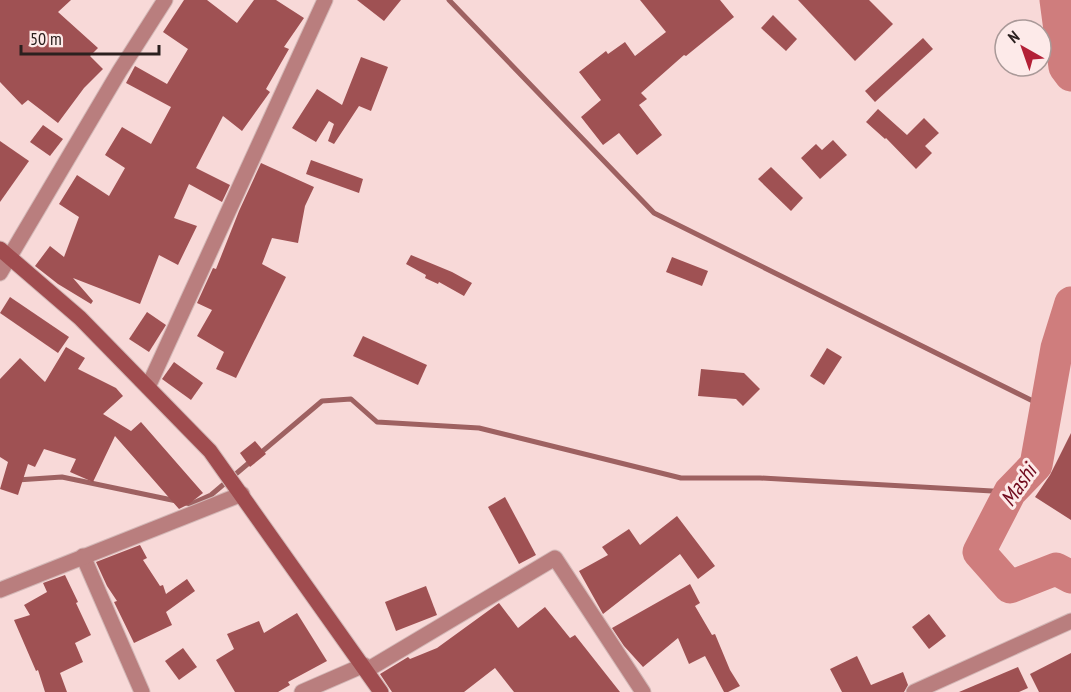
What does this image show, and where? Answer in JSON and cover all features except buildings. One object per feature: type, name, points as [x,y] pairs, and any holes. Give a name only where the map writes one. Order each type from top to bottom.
[{"type":"street","points":[[0,273],[5,253],[165,0]]},
{"type":"street","points":[[148,387],[325,0]]},
{"type":"street","points":[[5,253],[80,318],[210,451],[381,692]]},
{"type":"street","points":[[0,590],[242,494]]},
{"type":"street","points":[[83,556],[142,692]]},
{"type":"street","points":[[302,692],[365,667],[555,558],[643,692]]},
{"type":"street","points":[[914,692],[1071,621]]},
{"type":"waterway","points":[[449,0],[654,213],[1045,407]]},
{"type":"waterway","name":"Mashi","points":[[1056,0],[1065,67],[1071,75]]},
{"type":"waterway","name":"Mashi","points":[[1071,303],[1057,348],[1036,465],[1010,492],[979,552],[1010,587],[1056,569],[1071,577]]},
{"type":"waterway","points":[[17,480],[62,477],[191,504],[211,495],[322,401],[351,399],[377,422],[479,428],[681,478],[760,478],[1010,492]]}]
